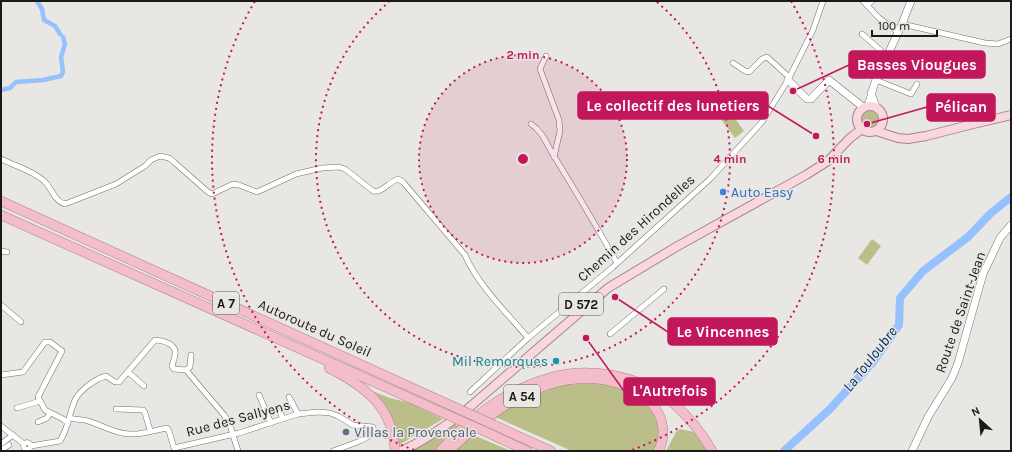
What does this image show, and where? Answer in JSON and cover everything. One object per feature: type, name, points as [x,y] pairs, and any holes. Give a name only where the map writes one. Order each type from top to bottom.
[{"type":"highway","name":"Autoroute du Soleil","points":[[1,201],[551,451]]},
{"type":"highway","name":"Autoroute du Soleil","points":[[1,215],[527,451]]},
{"type":"highway","points":[[244,324],[331,368],[357,384],[380,405],[388,418],[394,440],[395,451]]},
{"type":"highway","name":"A 54","points":[[440,451],[460,430],[485,410],[521,388],[540,380],[563,374],[599,373],[622,377],[636,382],[650,388],[671,402],[691,420],[712,451]]},
{"type":"highway","name":"A 54","points":[[449,451],[466,434],[491,414],[512,401],[544,386],[565,381],[582,380],[610,382],[625,386],[639,393],[648,400],[656,409],[664,436],[658,451]]},
{"type":"highway","points":[[512,433],[559,451]]},
{"type":"main road","points":[[869,107],[880,109],[884,117],[879,128],[869,132],[860,126],[858,114],[869,107]]},
{"type":"main road","points":[[879,128],[889,136],[908,139],[1011,115]]},
{"type":"main road","name":"D 572","points":[[401,451],[434,433],[464,412],[542,346],[601,293],[653,260],[806,175],[828,161],[860,126]]},
{"type":"main road","name":"D 572","points":[[521,363],[576,303],[612,279],[653,260]]},
{"type":"street","name":"Chemin des Hirondelles","points":[[470,392],[528,338],[576,303],[617,263],[710,179],[762,122],[788,78],[813,30],[823,1]]},
{"type":"street","points":[[872,1],[865,3],[879,18],[898,32]]},
{"type":"street","points":[[733,63],[744,71],[749,72],[762,59],[768,57],[806,99],[811,99],[829,80],[869,107],[871,93],[876,80],[911,1]]},
{"type":"street","points":[[902,24],[985,43],[998,44],[1011,39]]},
{"type":"street","points":[[862,34],[887,56]]},
{"type":"street","points":[[546,56],[540,68],[559,120],[560,131],[554,157]]},
{"type":"street","points":[[876,80],[911,94],[917,84]]},
{"type":"street","points":[[531,124],[539,129],[617,263]]},
{"type":"street","points":[[1,159],[46,182],[57,200],[65,204],[116,184],[145,166],[151,160],[160,156],[168,158],[174,162],[212,194],[233,184],[257,192],[296,174],[322,168],[339,167],[345,169],[373,191],[380,191],[392,181],[398,179],[403,182],[465,255],[469,264],[488,291],[528,338]]},
{"type":"street","name":"Route de Saint-Jean","points":[[912,451],[928,417],[952,378],[958,363],[983,274],[997,244],[1011,225]]},
{"type":"street","points":[[1,251],[7,252]]},
{"type":"street","points":[[610,334],[664,288]]},
{"type":"street","points":[[1,304],[21,322]]},
{"type":"street","points":[[1,426],[24,444],[28,442],[31,449],[60,441],[69,421],[76,399],[90,384],[98,378],[106,376],[115,382],[119,382],[155,340],[161,340],[173,346],[176,352],[172,366],[174,369],[186,370],[220,408],[229,422],[238,451]]},
{"type":"street","points":[[1,375],[23,372],[45,342],[50,342],[62,351],[38,397],[46,410],[50,413],[46,418],[38,422]]},
{"type":"street","points":[[186,370],[190,367],[191,355]]},
{"type":"street","points":[[128,372],[144,386]]},
{"type":"street","points":[[259,395],[271,423]]},
{"type":"street","points":[[289,397],[298,414]]},
{"type":"street","points":[[17,408],[40,401]]},
{"type":"street","points":[[116,409],[143,410],[150,430]]},
{"type":"street","points":[[280,412],[283,419]]},
{"type":"street","name":"Rue des Sallyens","points":[[50,413],[69,421],[87,421],[116,432],[130,434],[167,428],[174,448],[233,434],[298,414],[318,412],[330,413],[353,425],[373,427],[374,433],[360,441],[332,451]]},
{"type":"street","points":[[1,444],[14,435]]},
{"type":"street","points":[[1,450],[9,445]]},
{"type":"green space","points":[[870,109],[877,112],[880,119],[877,126],[870,129],[863,126],[860,119],[863,112]]},
{"type":"green space","points":[[730,111],[744,131],[735,138],[720,118]]},
{"type":"green space","points":[[872,239],[881,246],[867,265],[858,258]]},
{"type":"green space","points":[[359,381],[372,391],[390,398],[410,403],[443,419],[399,445],[397,433]]},
{"type":"green space","points":[[591,383],[608,385],[622,389],[631,393],[647,404],[657,420],[659,429],[659,439],[655,451],[572,451],[493,416],[529,396],[557,386]]},
{"type":"green space","points":[[454,424],[459,426],[435,451],[411,451],[428,442]]},
{"type":"green space","points":[[680,429],[694,432],[707,451],[666,451],[676,432]]},
{"type":"green space","points":[[471,434],[511,451],[454,451]]},
{"type":"waterway","points":[[37,1],[42,9],[44,20],[55,26],[60,34]]},
{"type":"waterway","points":[[1,90],[10,88],[16,82],[43,80],[61,76],[63,72],[61,57],[65,44],[63,37]]},
{"type":"waterway","name":"La Touloubre","points":[[784,451],[829,410],[873,362],[899,325],[900,298],[923,271],[968,237],[991,213],[1011,197]]},
{"type":"place","name":"Basses Viougues","points":[[793,91]]},
{"type":"place","name":"Pélican","points":[[867,124]]},
{"type":"place","name":"Le collectif des lunetiers","points":[[816,136]]},
{"type":"place","name":"Auto Easy","points":[[723,192]]},
{"type":"place","name":"Le Vincennes","points":[[615,297]]},
{"type":"place","name":"L'Autrefois","points":[[586,338]]},
{"type":"place","name":"Mil Remorques","points":[[556,361]]},
{"type":"place","name":"Villas la Provençale","points":[[346,432]]}]
